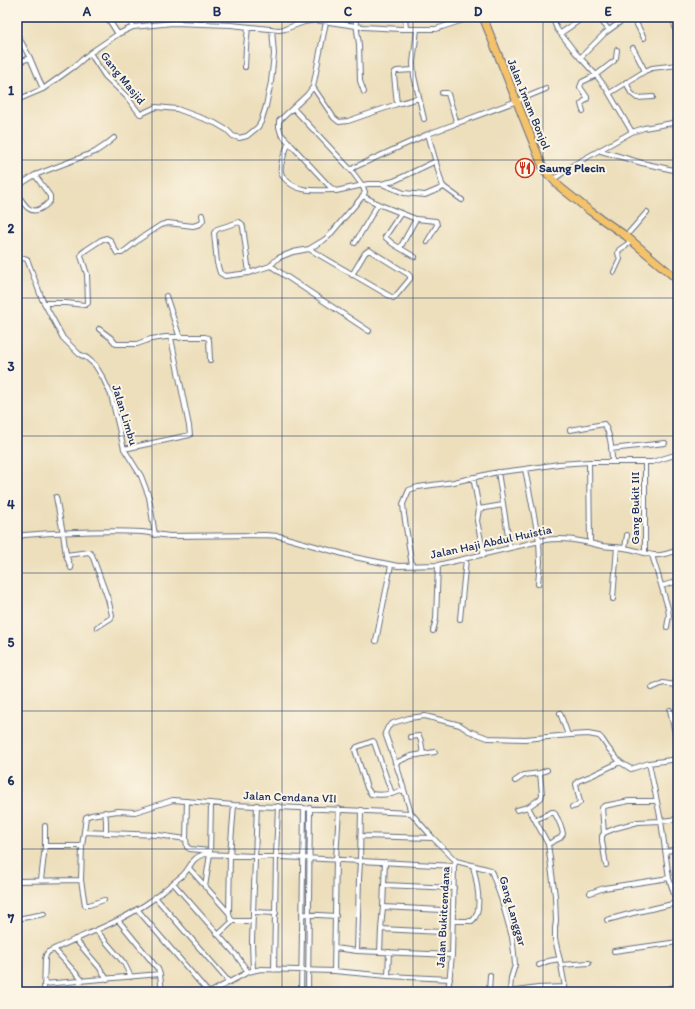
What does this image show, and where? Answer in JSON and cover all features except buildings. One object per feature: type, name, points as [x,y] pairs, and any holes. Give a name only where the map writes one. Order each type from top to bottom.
[{"type":"highway","name":"Jalan Imam Bonjol","points":[[483,17],[544,170],[560,187],[590,211],[626,236],[678,280]]},
{"type":"street","points":[[107,17],[118,34]]},
{"type":"street","points":[[130,17],[133,27]]},
{"type":"street","points":[[173,17],[173,23]]},
{"type":"street","points":[[355,17],[360,44],[360,81],[364,92]]},
{"type":"street","points":[[405,17],[406,29]]},
{"type":"street","points":[[17,100],[43,89],[90,53],[118,34],[133,27],[173,23],[286,29],[304,22],[315,20],[363,27],[436,29],[472,17]]},
{"type":"street","points":[[552,17],[556,25],[580,58],[610,93],[632,132]]},
{"type":"street","points":[[561,32],[584,17]]},
{"type":"street","points":[[598,17],[609,30]]},
{"type":"street","points":[[580,58],[609,30],[626,17]]},
{"type":"street","points":[[632,17],[644,38]]},
{"type":"street","points":[[673,17],[678,41]]},
{"type":"street","points":[[326,22],[313,87],[307,95],[279,121],[279,127],[282,134],[333,190]]},
{"type":"street","points":[[245,67],[248,27]]},
{"type":"street","name":"Gang Masjid","points":[[90,53],[105,76],[126,96],[139,113],[141,114],[156,107],[177,109],[215,123],[227,130],[233,136],[239,138],[247,136],[258,127],[266,106],[271,82],[274,54],[272,29]]},
{"type":"street","points":[[417,29],[413,70],[424,119]]},
{"type":"street","points":[[18,36],[30,58],[43,89]]},
{"type":"street","points":[[633,48],[645,71]]},
{"type":"street","points":[[583,111],[581,104],[587,99],[587,97],[580,87],[580,84],[596,75],[615,59],[617,50]]},
{"type":"street","points":[[17,63],[30,58]]},
{"type":"street","points":[[610,93],[626,82],[652,68],[678,65]]},
{"type":"street","points":[[397,104],[395,72],[413,70]]},
{"type":"street","points":[[626,82],[631,93],[637,98],[653,97]]},
{"type":"street","points":[[313,87],[334,118],[339,122],[348,121],[419,98]]},
{"type":"street","points":[[351,170],[362,163],[428,134],[546,89]]},
{"type":"street","points":[[442,93],[448,94],[457,124]]},
{"type":"street","points":[[249,273],[242,224],[239,222],[217,229],[214,233],[220,273],[225,276],[249,273],[270,266],[278,258],[293,252],[309,249],[330,236],[365,192],[362,185],[351,170],[293,108]]},
{"type":"street","points":[[552,180],[575,164],[632,132],[644,128],[678,122]]},
{"type":"street","points":[[428,134],[444,187],[462,200]]},
{"type":"street","points":[[17,189],[24,182],[35,175],[95,152],[114,138]]},
{"type":"street","points":[[289,142],[281,164],[281,172],[291,185],[300,189],[336,191],[374,183],[381,184],[404,193],[425,195],[444,187]]},
{"type":"street","points":[[601,150],[642,163],[678,171]]},
{"type":"street","points":[[381,184],[394,181],[436,162]]},
{"type":"street","points":[[17,194],[27,208],[32,210],[36,210],[47,205],[50,201],[50,196],[35,175]]},
{"type":"street","points":[[363,196],[378,204],[416,219],[436,221],[437,225],[427,242]]},
{"type":"street","points":[[355,243],[378,204]]},
{"type":"street","points":[[626,236],[647,212]]},
{"type":"street","points":[[401,213],[385,237],[393,244],[415,257]]},
{"type":"street","points":[[45,303],[85,305],[88,303],[87,274],[81,256],[82,253],[101,240],[106,238],[110,240],[115,251],[117,253],[122,253],[161,224],[168,223],[193,226],[200,224],[202,215]]},
{"type":"street","points":[[400,248],[416,219]]},
{"type":"street","points":[[614,272],[620,259],[618,253],[619,250],[632,241]]},
{"type":"street","points":[[309,249],[352,275],[393,298],[410,279],[408,274],[369,250],[365,253],[352,275]]},
{"type":"street","name":"Jalan Limbu","points":[[17,260],[23,258],[27,259],[42,299],[63,338],[79,354],[87,358],[95,365],[103,378],[111,396],[124,450],[141,476],[149,497],[156,535]]},
{"type":"street","points":[[270,266],[369,331]]},
{"type":"street","points":[[166,296],[180,338]]},
{"type":"street","points":[[99,329],[116,344],[137,344],[151,339],[208,338],[210,360]]},
{"type":"street","points":[[124,450],[190,435],[171,338]]},
{"type":"street","points":[[570,430],[604,424],[607,429],[612,449],[612,462]]},
{"type":"street","points":[[612,449],[665,442]]},
{"type":"street","points":[[412,566],[404,514],[404,504],[409,490],[418,487],[454,482],[498,472],[525,468],[589,462],[658,461],[678,454]]},
{"type":"street","points":[[589,462],[590,542]]},
{"type":"street","name":"Gang Bukit III","points":[[645,462],[645,553]]},
{"type":"street","points":[[525,468],[539,541],[540,562],[538,584]]},
{"type":"street","points":[[498,472],[510,548]]},
{"type":"street","points":[[474,477],[479,509],[477,521],[484,555]]},
{"type":"street","points":[[56,497],[66,555],[71,568]]},
{"type":"street","points":[[479,509],[503,505]]},
{"type":"street","name":"Jalan Haji Abdul Huistia","points":[[17,537],[24,535],[88,531],[144,532],[170,536],[279,536],[354,557],[392,565],[412,566],[438,565],[556,538],[625,548],[652,555],[665,555],[678,550]]},
{"type":"street","points":[[625,548],[627,535]]},
{"type":"street","points":[[613,599],[617,547]]},
{"type":"street","points":[[66,555],[88,552],[92,555],[108,599],[112,615],[108,621],[97,627]]},
{"type":"street","points":[[652,555],[668,608],[669,616],[667,627]]},
{"type":"street","points":[[460,619],[466,559]]},
{"type":"street","points":[[376,641],[392,565]]},
{"type":"street","points":[[433,631],[436,619],[438,565]]},
{"type":"street","points":[[662,586],[678,581]]},
{"type":"street","points":[[652,688],[663,683],[675,685],[678,672]]},
{"type":"street","points":[[670,710],[678,746]]},
{"type":"street","points":[[560,713],[568,735],[588,734],[599,736],[620,762],[631,769],[649,763],[678,759]]},
{"type":"street","name":"Jalan Bukitcendana","points":[[448,992],[452,955],[454,921],[454,866],[456,860],[433,838],[411,813],[385,733],[392,723],[409,718],[425,716],[460,726],[488,738],[525,739],[568,735]]},
{"type":"street","points":[[410,737],[419,736],[423,754]]},
{"type":"street","points":[[392,794],[375,743],[373,741],[357,747],[355,750],[367,788],[371,794],[392,794],[404,790]]},
{"type":"street","points":[[395,762],[410,756],[434,752]]},
{"type":"street","points":[[572,807],[576,806],[580,802],[576,784],[578,781],[620,762]]},
{"type":"street","points":[[607,920],[633,913],[678,905],[669,878],[661,821],[649,763]]},
{"type":"street","points":[[515,781],[524,775],[540,773],[547,770]]},
{"type":"street","points":[[517,810],[528,807],[541,798],[540,773]]},
{"type":"street","name":"Jalan Cendana VII","points":[[84,832],[86,817],[105,812],[135,812],[173,800],[234,805],[411,813]]},
{"type":"street","points":[[187,801],[186,839],[187,847],[190,849],[230,855],[276,856],[454,866]]},
{"type":"street","points":[[606,865],[602,841],[602,836],[604,833],[602,808],[604,806],[630,801],[657,801]]},
{"type":"street","points":[[205,887],[210,852],[211,803]]},
{"type":"street","points":[[233,921],[230,918],[229,913],[230,855],[234,805]]},
{"type":"street","points":[[250,971],[257,806]]},
{"type":"street","points":[[274,970],[278,806]]},
{"type":"street","points":[[498,992],[538,988],[564,990],[560,959],[555,939],[556,912],[548,844],[528,807]]},
{"type":"street","points":[[301,992],[304,808]]},
{"type":"street","points":[[308,992],[310,808]]},
{"type":"street","points":[[334,971],[336,859],[339,809]]},
{"type":"street","points":[[357,951],[361,810]]},
{"type":"street","points":[[105,812],[106,833]]},
{"type":"street","points":[[535,820],[554,812],[563,834],[560,838],[548,844]]},
{"type":"street","points":[[604,833],[638,822],[678,819]]},
{"type":"street","points":[[42,880],[45,826]]},
{"type":"street","points":[[104,900],[85,905],[81,880],[84,832],[186,839]]},
{"type":"street","points":[[360,836],[433,838]]},
{"type":"street","points":[[44,846],[82,846]]},
{"type":"street","points":[[666,851],[678,849]]},
{"type":"street","points":[[44,992],[44,967],[48,952],[118,920],[137,909],[156,897],[184,874],[193,860],[198,856],[210,852]]},
{"type":"street","name":"Gang Langgar","points":[[456,860],[490,870],[512,937],[514,965],[510,992]]},
{"type":"street","points":[[380,952],[385,862]]},
{"type":"street","points":[[454,921],[472,921],[475,919],[478,908],[478,891],[473,866]]},
{"type":"street","points":[[189,868],[229,913]]},
{"type":"street","points":[[590,893],[604,888],[669,878]]},
{"type":"street","points":[[17,881],[81,880]]},
{"type":"street","points":[[173,883],[250,971]]},
{"type":"street","points":[[384,885],[454,888]]},
{"type":"street","points":[[672,886],[678,885]]},
{"type":"street","points":[[156,897],[229,982]]},
{"type":"street","points":[[383,907],[442,910]]},
{"type":"street","points":[[137,909],[208,992]]},
{"type":"street","points":[[253,912],[276,913]]},
{"type":"street","points":[[17,919],[44,914]]},
{"type":"street","points":[[302,914],[336,916]]},
{"type":"street","points":[[118,920],[158,969],[162,992]]},
{"type":"street","points":[[218,935],[233,921],[252,921]]},
{"type":"street","points":[[381,929],[441,932]]},
{"type":"street","points":[[96,930],[124,962],[131,977]]},
{"type":"street","points":[[75,939],[99,967],[107,979]]},
{"type":"street","points":[[614,951],[678,942]]},
{"type":"street","points":[[335,948],[357,951],[452,955]]},
{"type":"street","points":[[54,949],[82,981]]},
{"type":"street","points":[[388,976],[390,952]]},
{"type":"street","points":[[539,964],[560,959]]},
{"type":"street","points":[[561,965],[589,963]]},
{"type":"street","points":[[211,992],[250,971],[261,969],[334,971],[388,976],[450,978]]},
{"type":"street","points":[[44,984],[160,974]]},
{"type":"street","points":[[490,975],[490,992]]},
{"type":"street","points":[[657,992],[678,986]]},
{"type":"place","name":"Saung Plecin","points":[[525,168]]}]
